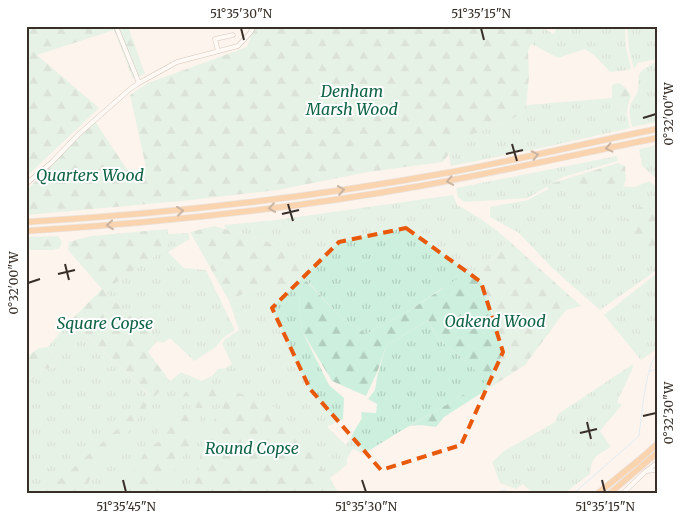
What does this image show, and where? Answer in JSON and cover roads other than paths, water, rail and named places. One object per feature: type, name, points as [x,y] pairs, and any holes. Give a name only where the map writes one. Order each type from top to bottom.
[{"type":"highway","points":[[26,222],[161,213],[332,192],[494,164],[657,129]]},
{"type":"highway","points":[[26,231],[166,220],[335,200],[419,187],[657,138]]},
{"type":"highway","points":[[597,494],[657,444]]},
{"type":"highway","points":[[609,494],[657,453]]},
{"type":"street","points":[[26,184],[51,163],[78,134],[130,88],[177,62],[238,46],[254,26]]},
{"type":"street","points":[[117,28],[139,83]]},
{"type":"street","points":[[218,51],[216,40],[233,35]]},
{"type":"street","points":[[622,494],[657,463]]},
{"type":"street","points":[[646,471],[657,470]]},
{"type":"waterway","points":[[573,494],[639,436],[647,380],[653,359],[657,354]]},
{"type":"waterway","points":[[649,371],[657,369]]},
{"type":"waterway","points":[[488,494],[504,490],[514,494]]},
{"type":"park label","name":"Denham Marsh Wood","points":[[352,100]]},
{"type":"park label","name":"Quarters Wood","points":[[90,175]]},
{"type":"park label","name":"Oakend Wood","points":[[495,321]]},
{"type":"park label","name":"Square Copse","points":[[105,323]]},
{"type":"park label","name":"Round Copse","points":[[252,448]]}]
